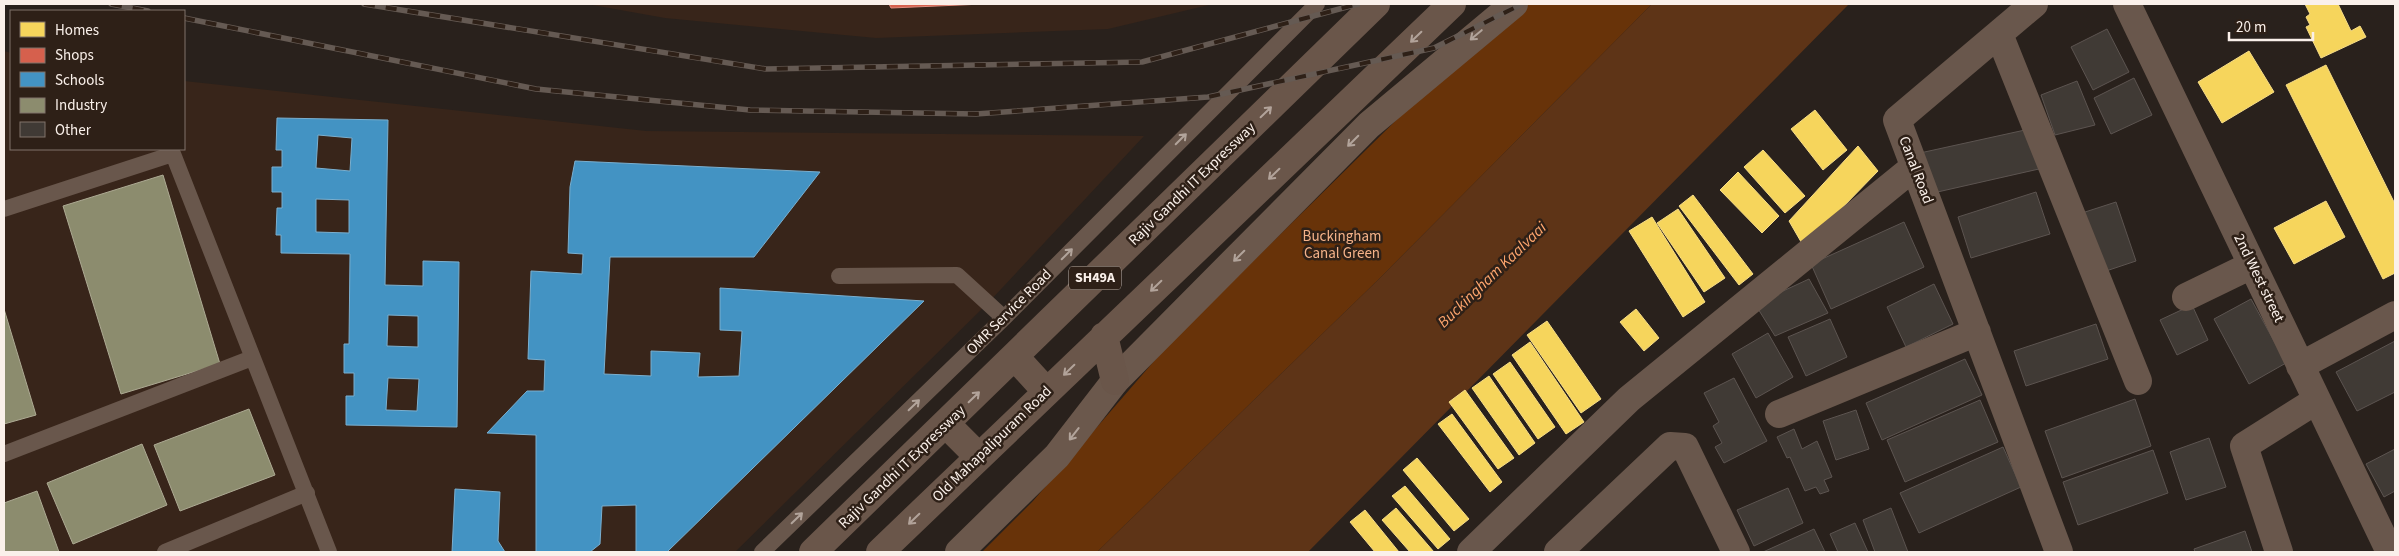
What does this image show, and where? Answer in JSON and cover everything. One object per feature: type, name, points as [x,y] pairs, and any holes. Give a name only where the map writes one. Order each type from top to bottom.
[{"type":"main road","name":"Rajiv Gandhi IT Expressway","points":[[813,552],[1376,4]]},
{"type":"main road","name":"Old Mahapalipuram Road","points":[[880,552],[1452,4]]},
{"type":"main road","points":[[959,552],[1057,456],[1115,381],[1369,125],[1514,4]]},
{"type":"main road","points":[[1104,336],[1115,381]]},
{"type":"main road","points":[[1015,357],[1047,392]]},
{"type":"main road","points":[[946,424],[979,457]]},
{"type":"street","name":"Canal Road","points":[[2034,4],[1897,120],[1977,332],[2051,549]]},
{"type":"street","name":"2nd West street","points":[[2127,4],[2390,552]]},
{"type":"street","points":[[1999,34],[2138,382]]},
{"type":"street","points":[[1471,552],[1629,400],[1914,167]]},
{"type":"street","points":[[2186,297],[2252,265]]},
{"type":"street","points":[[2300,366],[2395,315]]},
{"type":"street","points":[[1779,414],[1977,332]]},
{"type":"street","points":[[2279,552],[2244,446],[2317,400]]},
{"type":"street","points":[[1558,552],[1670,446],[1685,447],[1736,552]]},
{"type":"lane","name":"OMR Service Road","points":[[762,552],[1004,318],[1316,4]]},
{"type":"lane","points":[[4,208],[173,154],[329,552]]},
{"type":"lane","points":[[839,276],[957,274],[1004,318]]},
{"type":"lane","points":[[4,454],[252,358]]},
{"type":"lane","points":[[165,552],[307,493]]},
{"type":"shaded area","points":[[587,4],[1213,4],[1108,29],[876,38],[665,18]]},
{"type":"shaded area","points":[[4,51],[10,53],[10,150],[185,150],[185,81],[646,131],[1144,136],[988,303],[735,552],[4,552]]},
{"type":"green space","name":"Buckingham Canal Green","points":[[1518,4],[1652,4],[1378,280],[1097,552],[982,552],[1033,501],[1168,345],[1438,79]]},
{"type":"water","name":"Buckingham Kaalvaai","points":[[1652,4],[1849,4],[1308,552],[1097,552],[1378,280]]},
{"type":"building: Homes","points":[[2305,4],[2338,4],[2351,31],[2360,26],[2366,37],[2321,58],[2306,27],[2310,25],[2306,17],[2310,14]]},
{"type":"building: Homes","points":[[2249,51],[2274,92],[2222,123],[2198,82]]},
{"type":"building: Homes","points":[[2326,65],[2395,204],[2395,273],[2383,279],[2286,85]]},
{"type":"building: Homes","points":[[1815,110],[1847,150],[1823,170],[1791,129]]},
{"type":"building: Homes","points":[[1858,146],[1878,171],[1804,247],[1789,221]]},
{"type":"building: Homes","points":[[1763,150],[1805,196],[1785,213],[1744,167]]},
{"type":"building: Homes","points":[[1738,172],[1779,216],[1762,233],[1720,190]]},
{"type":"building: Homes","points":[[1693,195],[1753,274],[1739,285],[1679,206]]},
{"type":"building: Homes","points":[[2326,201],[2345,237],[2294,264],[2274,228]]},
{"type":"building: Homes","points":[[1678,209],[1725,278],[1704,292],[1657,223]]},
{"type":"building: Homes","points":[[1652,217],[1705,302],[1683,317],[1629,231]]},
{"type":"building: Homes","points":[[1636,309],[1659,338],[1644,351],[1620,322]]},
{"type":"building: Homes","points":[[1547,321],[1601,399],[1581,413],[1527,335]]},
{"type":"building: Homes","points":[[1530,342],[1584,422],[1566,434],[1512,355]]},
{"type":"building: Homes","points":[[1510,362],[1555,427],[1538,439],[1493,374]]},
{"type":"building: Homes","points":[[1489,376],[1535,443],[1519,455],[1472,388]]},
{"type":"building: Homes","points":[[1465,390],[1514,458],[1498,469],[1449,402]]},
{"type":"building: Homes","points":[[1452,414],[1502,482],[1490,492],[1438,424]]},
{"type":"building: Homes","points":[[1417,458],[1469,519],[1454,531],[1403,470]]},
{"type":"building: Homes","points":[[1405,486],[1450,539],[1438,549],[1392,496]]},
{"type":"building: Homes","points":[[1396,508],[1434,552],[1410,552],[1382,520]]},
{"type":"building: Homes","points":[[1365,510],[1399,552],[1375,552],[1350,522]]},
{"type":"building: Shops","points":[[889,4],[983,4],[891,8]]},
{"type":"building: Schools","points":[[277,118],[388,120],[385,285],[423,286],[423,261],[459,262],[457,427],[346,425],[346,396],[354,396],[354,373],[344,373],[344,344],[349,344],[350,254],[281,253],[281,235],[276,235],[277,208],[282,208],[282,192],[272,192],[272,167],[282,167],[282,150],[276,150]],"holes":[[[318,135],[352,138],[350,171],[316,168]],[[316,199],[349,200],[349,233],[316,232]],[[388,315],[418,316],[418,347],[387,346]],[[388,378],[419,379],[417,411],[386,410]]]},
{"type":"building: Schools","points":[[575,161],[820,172],[754,257],[610,257],[604,374],[651,376],[651,351],[700,353],[698,377],[739,376],[742,331],[720,330],[720,288],[924,301],[667,552],[636,552],[636,505],[602,506],[600,544],[590,552],[536,552],[536,435],[487,433],[527,391],[544,391],[545,360],[528,359],[531,271],[582,274],[583,254],[568,253],[570,187]]},
{"type":"building: Schools","points":[[455,489],[500,492],[498,541],[505,552],[452,552]]},
{"type":"building: Industry","points":[[163,175],[220,364],[121,394],[63,206]]},
{"type":"building: Industry","points":[[4,309],[36,415],[4,424]]},
{"type":"building: Industry","points":[[249,409],[275,475],[180,511],[154,445]]},
{"type":"building: Industry","points":[[142,444],[167,505],[73,544],[47,483]]},
{"type":"building: Industry","points":[[37,491],[59,552],[4,552],[4,503]]},
{"type":"building: Other","points":[[2107,29],[2129,72],[2093,90],[2071,47]]},
{"type":"building: Other","points":[[2134,78],[2152,115],[2111,134],[2094,98]]},
{"type":"building: Other","points":[[2077,81],[2095,125],[2055,135],[2041,95]]},
{"type":"building: Other","points":[[2025,130],[2039,169],[1933,193],[1920,153]]},
{"type":"building: Other","points":[[2036,192],[2050,234],[1971,258],[1958,217]]},
{"type":"building: Other","points":[[2116,202],[2136,261],[2103,272],[2082,213]]},
{"type":"building: Other","points":[[1904,222],[1924,267],[1831,309],[1811,264]]},
{"type":"building: Other","points":[[1809,279],[1828,313],[1775,336],[1755,304]]},
{"type":"building: Other","points":[[1934,284],[1953,324],[1906,347],[1887,307]]},
{"type":"building: Other","points":[[2251,299],[2286,363],[2249,384],[2214,319]]},
{"type":"building: Other","points":[[2192,305],[2208,340],[2177,355],[2160,320]]},
{"type":"building: Other","points":[[1830,319],[1847,357],[1806,376],[1788,337]]},
{"type":"building: Other","points":[[2096,324],[2108,359],[2026,386],[2014,351]]},
{"type":"building: Other","points":[[1768,333],[1793,377],[1756,398],[1732,354]]},
{"type":"building: Other","points":[[2395,341],[2395,392],[2357,411],[2336,372]]},
{"type":"building: Other","points":[[1965,359],[1982,395],[1882,440],[1866,403]]},
{"type":"building: Other","points":[[1734,378],[1767,441],[1724,463],[1715,447],[1722,443],[1713,426],[1719,422],[1704,393]]},
{"type":"building: Other","points":[[2135,399],[2151,446],[2062,478],[2045,431]]},
{"type":"building: Other","points":[[1980,400],[1998,442],[1905,482],[1887,440]]},
{"type":"building: Other","points":[[1856,410],[1869,449],[1836,460],[1823,421]]},
{"type":"building: Other","points":[[1794,429],[1802,449],[1817,441],[1832,477],[1824,480],[1829,491],[1820,494],[1816,487],[1805,491],[1790,457],[1787,458],[1777,437]]},
{"type":"building: Other","points":[[2209,438],[2226,487],[2186,500],[2170,452]]},
{"type":"building: Other","points":[[2003,447],[2021,487],[1919,533],[1900,493]]},
{"type":"building: Other","points":[[2395,449],[2395,491],[2384,497],[2366,464]]},
{"type":"building: Other","points":[[2153,450],[2168,493],[2078,525],[2063,482]]},
{"type":"building: Other","points":[[1788,488],[1803,523],[1754,546],[1737,510]]},
{"type":"building: Other","points":[[1891,508],[1908,552],[1875,552],[1863,520]]},
{"type":"building: Other","points":[[1855,523],[1868,552],[1838,552],[1830,534]]},
{"type":"building: Other","points":[[1814,529],[1825,552],[1763,552]]},
{"type":"building: Other","points":[[2245,531],[2252,552],[2195,552],[2194,549]]},
{"type":"railway","points":[[111,4],[143,10]]},
{"type":"railway","points":[[364,4],[766,69],[1142,62],[1358,4]]},
{"type":"railway","points":[[185,18],[536,89],[750,110],[976,114],[1208,97],[1434,48],[1522,4]]}]
